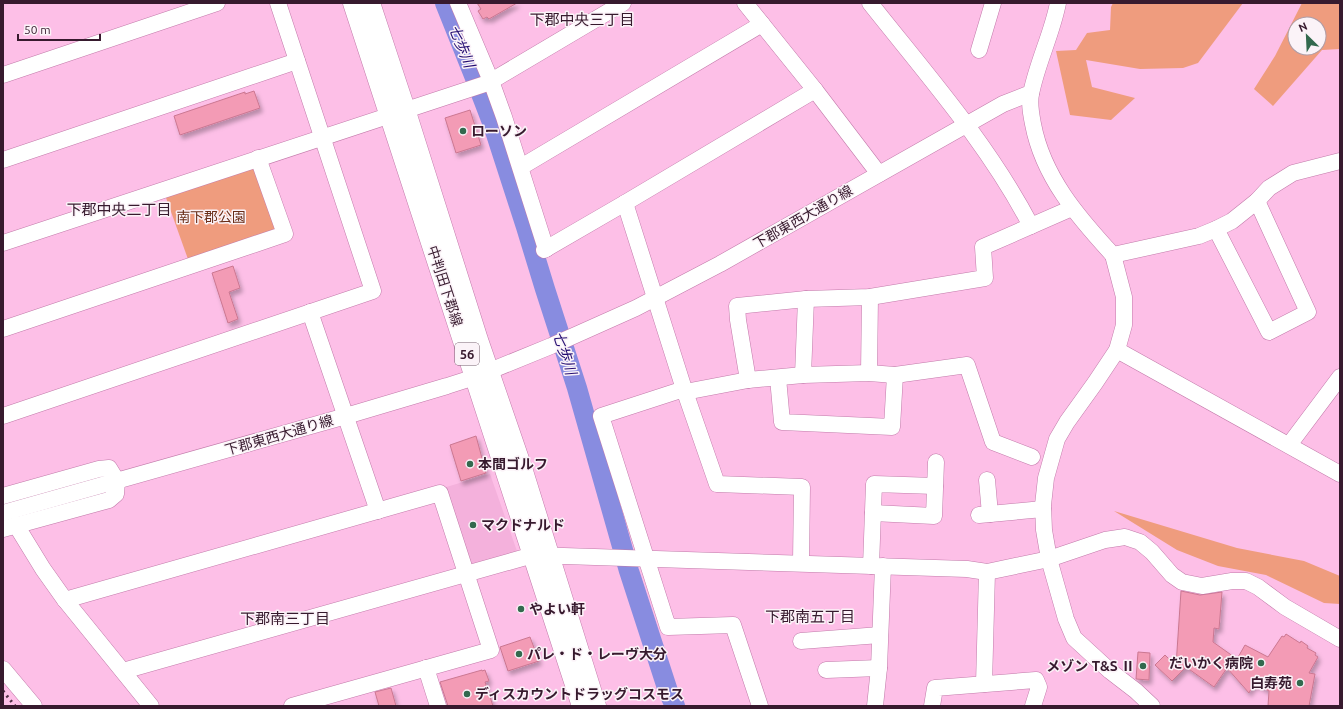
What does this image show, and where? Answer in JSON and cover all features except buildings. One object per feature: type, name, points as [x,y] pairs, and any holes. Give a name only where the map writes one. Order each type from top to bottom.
[{"type":"main road","name":"中判田下郡線","points":[[353,3],[397,112]]},
{"type":"main road","name":"中判田下郡線","points":[[370,3],[397,112],[482,375],[522,468],[541,555],[582,706]]},
{"type":"main road","name":"中判田下郡線","points":[[541,555],[580,652],[596,706]]},
{"type":"street","points":[[3,75],[217,3]]},
{"type":"street","points":[[3,416],[373,291],[278,3]]},
{"type":"street","points":[[458,3],[490,82],[521,167],[545,249],[625,204],[815,90]]},
{"type":"street","points":[[3,242],[490,82],[623,3]]},
{"type":"street","points":[[745,3],[815,90],[879,174]]},
{"type":"street","points":[[870,3],[966,125],[1015,197],[1031,226]]},
{"type":"street","points":[[979,50],[993,3]]},
{"type":"street","points":[[1058,3],[1031,93],[1031,111],[1035,136],[1045,165],[1054,182],[1072,208],[1113,255],[1124,297],[1124,325],[1117,350],[1067,422],[1057,439],[1050,458],[1046,478],[1043,509],[1044,530],[1049,559],[1066,619],[1074,638],[1110,671],[1136,691],[1152,706]]},
{"type":"street","points":[[521,167],[762,24]]},
{"type":"street","points":[[3,160],[297,61]]},
{"type":"street","name":"下郡東西大通り線","points":[[3,512],[346,416],[482,375],[613,319],[656,298],[752,246],[1003,104],[1031,93]]},
{"type":"street","points":[[3,329],[285,234],[258,158]]},
{"type":"street","points":[[1113,255],[1199,236],[1216,229],[1232,221],[1257,201],[1269,188],[1293,173],[1340,161]]},
{"type":"street","points":[[1216,229],[1268,332],[1308,312],[1257,201]]},
{"type":"street","points":[[625,204],[685,391],[717,484],[802,487],[801,563]]},
{"type":"street","points":[[748,380],[737,306],[806,299],[870,297],[985,278],[982,246],[1072,208]]},
{"type":"street","points":[[869,373],[870,297]]},
{"type":"street","points":[[804,375],[806,299]]},
{"type":"street","points":[[310,312],[378,511]]},
{"type":"street","points":[[1117,350],[1340,474]]},
{"type":"street","points":[[760,706],[733,625],[668,627],[643,558],[600,416],[685,391],[748,380],[804,375],[869,373],[895,375],[967,365],[993,442],[1032,457]]},
{"type":"street","points":[[778,378],[782,422],[892,427],[895,375]]},
{"type":"street","points":[[1289,445],[1340,377]]},
{"type":"street","points":[[873,513],[934,516],[936,462]]},
{"type":"street","points":[[3,496],[99,469],[109,468],[117,481],[116,494],[109,500],[9,527],[43,569],[65,600],[152,706]]},
{"type":"street","points":[[987,480],[984,514],[1043,509]]},
{"type":"street","points":[[875,706],[879,668],[880,635],[873,513],[874,484],[935,486]]},
{"type":"street","points":[[65,600],[440,493],[490,650],[292,706]]},
{"type":"street","points":[[123,671],[466,574],[541,555],[967,569],[986,572],[1049,559],[1122,536],[1140,542],[1152,552],[1172,575],[1182,582],[1202,586],[1232,581],[1246,582],[1258,587],[1285,607],[1340,639]]},
{"type":"street","points":[[984,684],[986,572]]},
{"type":"street","points":[[801,641],[880,635]]},
{"type":"street","points":[[426,668],[438,706]]},
{"type":"street","points":[[826,670],[879,668]]},
{"type":"street","points":[[3,669],[34,706]]},
{"type":"street","points":[[932,706],[935,688],[1036,680],[1040,687],[1033,706]]},
{"type":"shaded area","points":[[490,474],[518,554],[475,567],[468,563],[443,488]]},
{"type":"green space","points":[[1113,3],[1243,3],[1198,63],[1183,68],[1140,69],[1086,60],[1092,87],[1135,98],[1111,120],[1070,115],[1056,51],[1076,50],[1087,33],[1110,30],[1111,7]]},
{"type":"green space","points":[[1302,3],[1340,3],[1340,49],[1327,50],[1327,16],[1295,16]]},
{"type":"green space","points":[[1287,32],[1287,56],[1317,56],[1273,106],[1254,89],[1275,56]]},
{"type":"green space","name":"南下郡公園","points":[[253,165],[277,227],[275,232],[189,262],[165,195]]},
{"type":"green space","points":[[1114,511],[1237,548],[1304,561],[1340,576],[1340,604],[1324,603],[1266,575],[1218,566],[1177,550]]},
{"type":"waterway","name":"七歩川","points":[[445,3],[493,125],[577,388],[629,571],[668,691],[675,706]]},
{"type":"railway","points":[[3,691],[15,706]]},
{"type":"place","name":"ローソン","points":[[463,131]]},
{"type":"place","name":"本間ゴルフ","points":[[470,464]]},
{"type":"place","name":"マクドナルド","points":[[473,525]]},
{"type":"place","name":"やよい軒","points":[[521,609]]},
{"type":"place","name":"パレ・ド・レーヴ大分","points":[[519,654]]},
{"type":"place","name":"だいかく病院","points":[[1261,663]]},
{"type":"place","name":"メゾン T&S Ⅱ","points":[[1143,666]]},
{"type":"place","name":"白寿苑","points":[[1300,683]]},
{"type":"place","name":"ディスカウントドラッグコスモス","points":[[467,694]]},
{"type":"district","name":"下郡中央三丁目","points":[[582,19]]},
{"type":"district","name":"下郡中央二丁目","points":[[119,209]]},
{"type":"district","name":"下郡南五丁目","points":[[810,616]]},
{"type":"district","name":"下郡南三丁目","points":[[285,618]]}]
